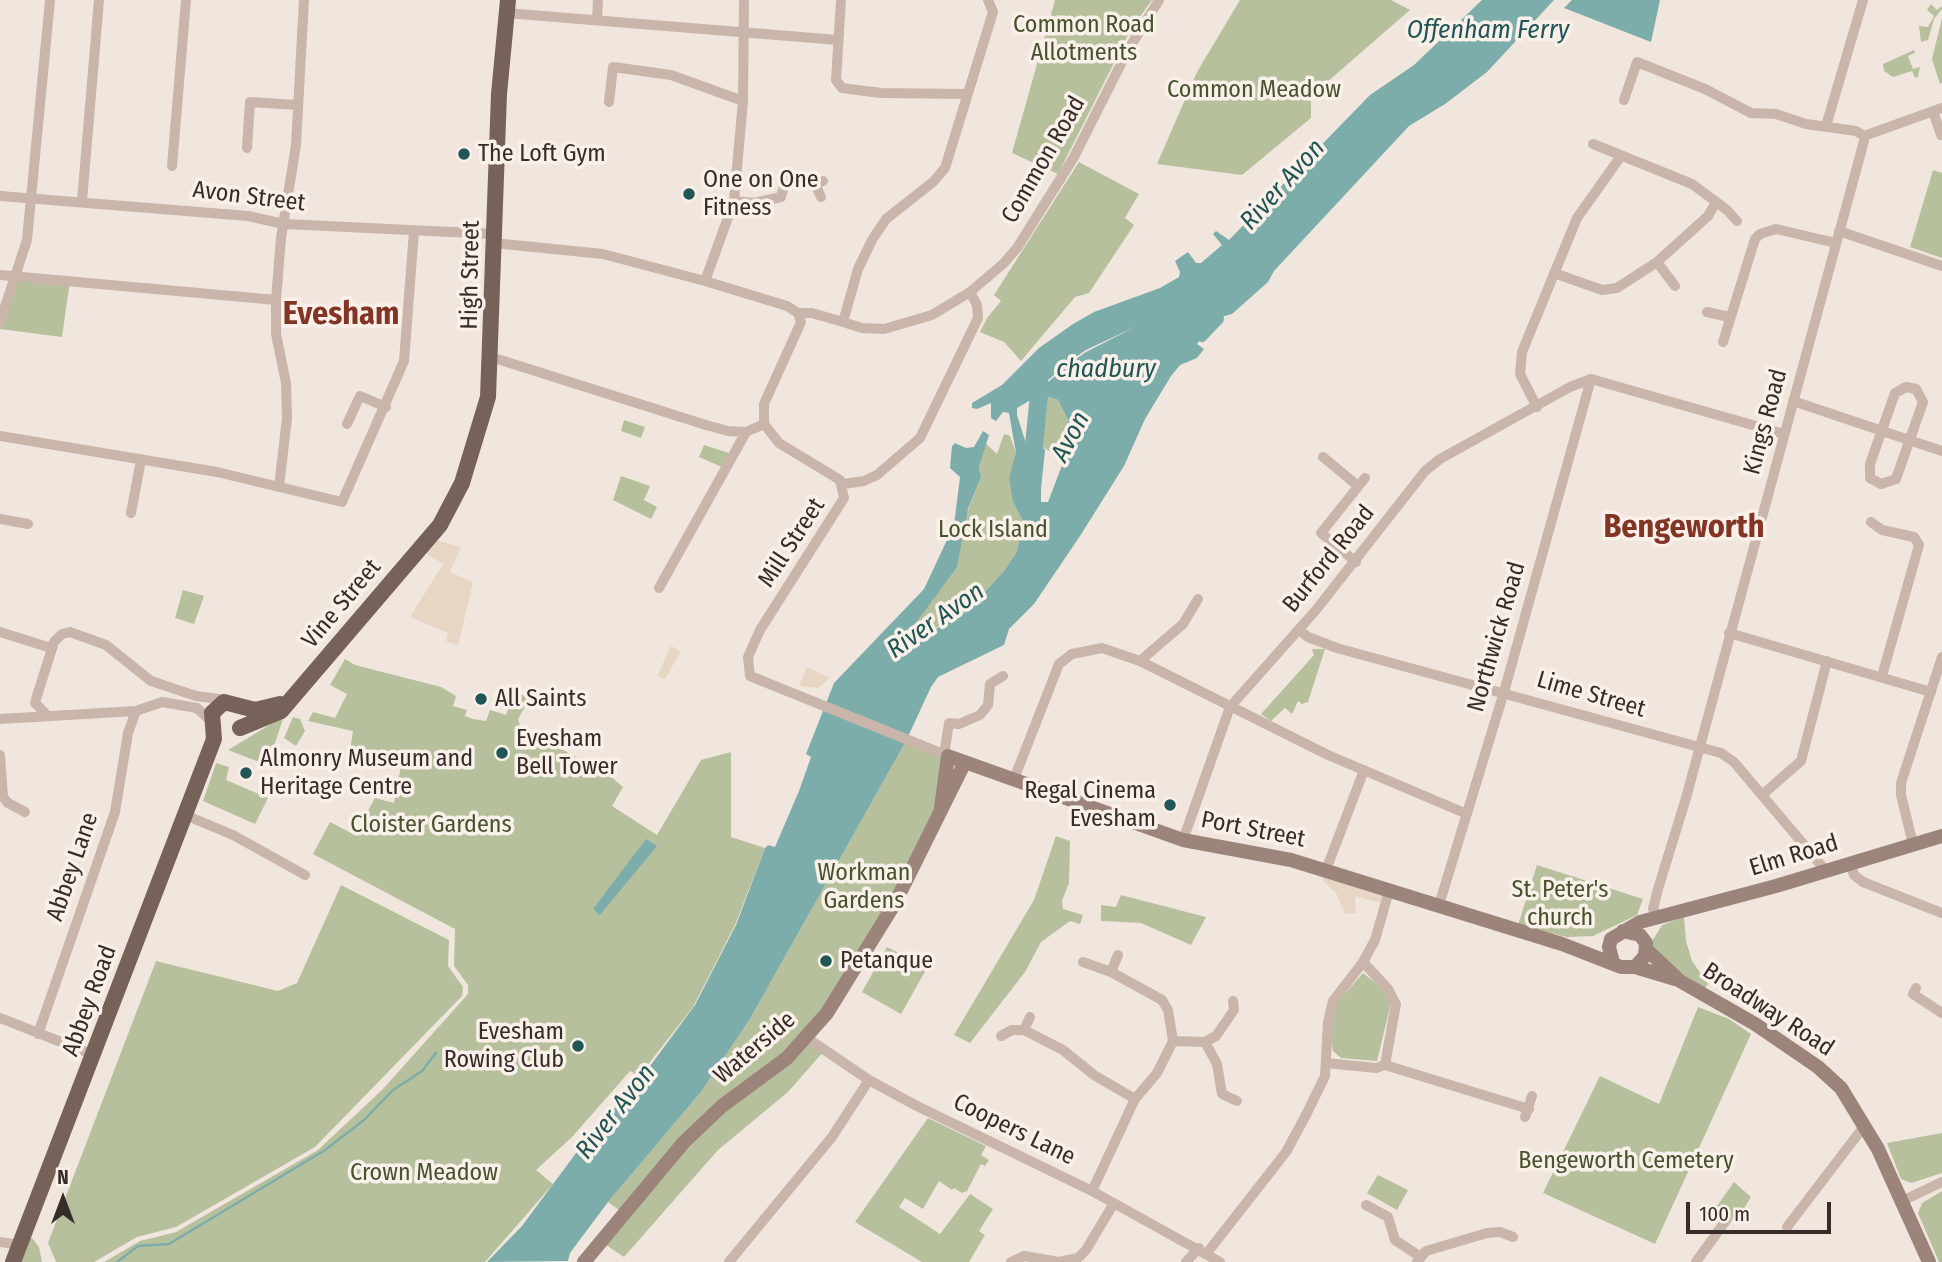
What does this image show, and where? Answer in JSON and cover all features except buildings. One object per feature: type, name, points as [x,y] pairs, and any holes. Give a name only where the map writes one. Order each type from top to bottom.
[{"type":"main road","name":"High Street","points":[[429,538],[444,520],[477,439],[488,397],[499,94],[507,7]]},
{"type":"main road","name":"Vine Street","points":[[237,730],[270,718],[289,700],[429,538]]},
{"type":"main road","points":[[238,705],[243,717],[237,730],[221,733],[213,724],[214,709],[220,703],[228,701],[255,710],[289,700]]},
{"type":"main road","name":"Abbey Road","points":[[13,1262],[214,739],[213,724]]},
{"type":"main road","name":"Abbey Road","points":[[208,755],[237,730]]},
{"type":"main road","name":"Port Street","points":[[946,755],[1183,840],[1258,851],[1326,870],[1613,962]]},
{"type":"main road","name":"Waterside","points":[[941,808],[946,755]]},
{"type":"main road","name":"Waterside","points":[[584,1262],[684,1142],[722,1106],[783,1061],[807,1038],[845,987],[882,925],[965,762]]},
{"type":"main road","name":"Elm Road","points":[[1617,935],[1658,917],[1942,836]]},
{"type":"main road","points":[[1646,946],[1640,935],[1617,935],[1609,947],[1613,962],[1621,967],[1634,967],[1641,962],[1658,917]]},
{"type":"main road","name":"Port Street","points":[[1569,946],[1617,935]]},
{"type":"main road","name":"Broadway Road","points":[[1646,946],[1680,981]]},
{"type":"main road","name":"Broadway Road","points":[[1634,967],[1680,981],[1755,1024],[1818,1067],[1841,1088],[1865,1125],[1929,1262]]},
{"type":"street","points":[[0,322],[27,240],[50,0]]},
{"type":"street","points":[[82,201],[99,0]]},
{"type":"street","points":[[172,166],[186,0]]},
{"type":"street","points":[[279,487],[287,418],[286,383],[276,334],[276,300],[296,145],[304,0]]},
{"type":"street","points":[[597,20],[598,0]]},
{"type":"street","points":[[705,281],[734,201],[743,101],[744,0]]},
{"type":"street","points":[[841,0],[836,80],[842,88],[902,94],[967,94]]},
{"type":"street","points":[[843,322],[858,270],[872,240],[886,219],[933,182],[945,168],[993,12],[988,0]]},
{"type":"street","name":"Common Road","points":[[705,281],[787,306],[798,313],[812,313],[884,329],[932,315],[970,292],[1017,248],[1074,157],[1128,50],[1159,0]]},
{"type":"street","points":[[1826,126],[1863,0]]},
{"type":"street","points":[[507,7],[597,20],[838,40]]},
{"type":"street","points":[[1624,100],[1637,62],[1705,89],[1751,113],[1776,114],[1856,131],[1864,136],[1938,110],[1941,135]]},
{"type":"street","points":[[609,102],[613,67],[671,75],[743,101]]},
{"type":"street","points":[[247,148],[250,102],[298,105]]},
{"type":"street","name":"Kings Road","points":[[1658,917],[1653,909],[1658,889],[1700,748],[1864,136]]},
{"type":"street","points":[[1593,144],[1692,184],[1737,221]]},
{"type":"street","points":[[1537,407],[1524,384],[1519,361],[1577,218],[1621,156]]},
{"type":"street","points":[[734,201],[754,203],[781,197],[787,175],[819,182],[821,197]]},
{"type":"street","name":"Avon Street","points":[[0,196],[248,216],[284,224],[414,230],[494,239],[600,254],[705,281]]},
{"type":"street","points":[[1554,273],[1608,290],[1628,284],[1708,216],[1716,202]]},
{"type":"street","points":[[1723,342],[1755,239],[1760,234],[1776,229],[1836,243]]},
{"type":"street","points":[[0,436],[141,460],[342,502],[404,361],[414,230]]},
{"type":"street","points":[[1839,231],[1942,266]]},
{"type":"street","points":[[1657,262],[1675,286]]},
{"type":"street","points":[[0,275],[276,300]]},
{"type":"street","points":[[843,484],[864,481],[877,475],[920,439],[978,317],[977,305],[970,292]]},
{"type":"street","points":[[1707,312],[1730,317]]},
{"type":"street","points":[[491,357],[706,425],[728,431],[746,432],[764,424],[764,404],[801,322],[798,313]]},
{"type":"street","points":[[1591,379],[1784,434]]},
{"type":"street","name":"Burford Road","points":[[1183,840],[1230,707],[1356,562],[1425,471],[1455,450],[1570,387],[1591,379]]},
{"type":"street","name":"Northwick Road","points":[[1439,905],[1504,692],[1591,379]]},
{"type":"street","points":[[1911,387],[1920,392],[1923,402],[1896,479],[1881,484],[1870,478],[1869,471],[1882,430],[1895,393],[1911,387]]},
{"type":"street","points":[[347,424],[360,396],[386,407]]},
{"type":"street","points":[[1793,401],[1942,451]]},
{"type":"street","name":"Mill Street","points":[[750,676],[748,657],[760,630],[836,516],[845,498],[843,484],[779,443],[764,424]]},
{"type":"street","points":[[659,588],[746,432]]},
{"type":"street","points":[[1323,457],[1361,482],[1321,533],[1356,562]]},
{"type":"street","points":[[131,513],[141,460]]},
{"type":"street","points":[[0,519],[24,523],[24,511]]},
{"type":"street","points":[[1871,522],[1882,530],[1914,537],[1919,545],[1882,676]]},
{"type":"street","points":[[1140,661],[1182,624],[1198,599]]},
{"type":"street","name":"Lime Street","points":[[1299,630],[1308,637],[1337,648],[1504,692],[1730,758],[1826,871]]},
{"type":"street","points":[[0,632],[51,648]]},
{"type":"street","points":[[26,717],[35,703],[51,648],[62,634],[75,632],[106,645],[150,681],[196,696],[219,699],[220,703]]},
{"type":"street","points":[[1730,633],[1931,692]]},
{"type":"street","points":[[1014,779],[1059,664],[1072,653],[1102,648],[1140,661],[1364,770],[1467,814]]},
{"type":"street","points":[[1913,844],[1901,795],[1901,783],[1942,657]]},
{"type":"street","points":[[1762,795],[1801,761],[1827,661]]},
{"type":"street","name":"Port Street","points":[[750,676],[946,755]]},
{"type":"street","points":[[946,755],[949,723],[960,724],[979,715],[988,705],[989,684],[1003,676]]},
{"type":"street","points":[[0,719],[136,711],[162,702],[202,710],[213,724]]},
{"type":"street","points":[[35,703],[48,716]]},
{"type":"street","name":"Abbey Lane","points":[[38,1034],[115,812],[128,733],[136,711]]},
{"type":"street","points":[[0,755],[2,798],[25,812]]},
{"type":"street","points":[[1326,870],[1364,770]]},
{"type":"street","points":[[185,815],[233,835],[305,874]]},
{"type":"street","points":[[1850,862],[1854,874],[1863,882],[1942,913]]},
{"type":"street","points":[[1186,1262],[1203,1250],[1286,1152],[1325,1076],[1328,1022],[1333,1001],[1363,962],[1375,940],[1389,891]]},
{"type":"street","points":[[1111,972],[1118,955]]},
{"type":"street","points":[[1083,962],[1111,972],[1162,999],[1168,1010],[1173,1041],[1157,1073],[1135,1099],[1093,1191]]},
{"type":"street","points":[[1363,962],[1388,989],[1396,1004],[1385,1065]]},
{"type":"street","points":[[1916,988],[1913,994],[1942,1013]]},
{"type":"street","points":[[1173,1041],[1205,1042],[1227,1023],[1234,1010],[1233,1001]]},
{"type":"street","points":[[1024,1030],[1030,1017]]},
{"type":"street","points":[[0,1018],[94,1055]]},
{"type":"street","points":[[1001,1036],[1012,1030],[1024,1030],[1063,1050],[1094,1075],[1135,1099]]},
{"type":"street","name":"Coopers Lane","points":[[807,1038],[869,1080],[926,1111],[1093,1191],[1203,1250],[1220,1262]]},
{"type":"street","points":[[1205,1042],[1217,1064],[1222,1094],[1237,1101]]},
{"type":"street","points":[[1326,1063],[1376,1068],[1385,1065],[1527,1113],[1532,1096]]},
{"type":"street","points":[[729,1262],[832,1137],[869,1080]]},
{"type":"street","points":[[1787,1227],[1865,1125]]},
{"type":"street","points":[[1900,1202],[1942,1182]]},
{"type":"street","points":[[1011,1262],[1024,1256],[1059,1262],[1078,1258],[1114,1203]]},
{"type":"street","points":[[1366,1205],[1388,1217],[1395,1240],[1418,1259],[1426,1251],[1488,1233],[1500,1232],[1513,1237]]},
{"type":"street","points":[[1696,1262],[1727,1219]]},
{"type":"street","points":[[0,1242],[20,1245]]},
{"type":"green space","name":"Common Road Allotments","points":[[1055,0],[1152,0],[1131,29],[1058,174],[1012,153]]},
{"type":"green space","name":"Common Meadow","points":[[1240,0],[1391,0],[1410,10],[1311,96],[1311,118],[1242,175],[1157,164],[1197,72]]},
{"type":"green space","points":[[1931,4],[1937,10],[1942,6],[1942,9],[1934,19],[1928,40],[1921,42],[1919,26],[1928,27],[1934,16],[1927,10]]},
{"type":"green space","points":[[1942,18],[1942,83],[1940,84],[1932,59]]},
{"type":"green space","points":[[1914,50],[1915,53],[1908,56],[1913,69],[1920,67],[1918,77],[1915,78],[1912,71],[1893,77],[1884,71],[1883,64]]},
{"type":"green space","points":[[1079,162],[1139,194],[1125,218],[1134,225],[1089,293],[1075,297],[1021,361],[1004,342],[980,332],[1001,301],[994,295]]},
{"type":"green space","points":[[1933,170],[1942,173],[1942,258],[1910,247]]},
{"type":"green space","points":[[16,276],[70,281],[62,337],[0,329]]},
{"type":"green space","points":[[1046,396],[1058,400],[1068,420],[1070,435],[1051,452],[1036,443]]},
{"type":"green space","points":[[624,420],[645,427],[641,438],[621,431]]},
{"type":"green space","name":"Lock Island","points":[[1004,434],[1010,436],[1016,453],[1013,502],[1024,523],[1016,553],[1004,571],[966,612],[932,630],[908,653],[899,653],[895,640],[933,600],[981,477],[979,468],[985,443],[997,454]]},
{"type":"green space","points":[[704,445],[729,453],[722,467],[699,457]]},
{"type":"green space","points":[[621,476],[650,486],[644,500],[657,507],[651,519],[613,500]]},
{"type":"green space","points":[[183,590],[204,596],[194,624],[175,618]]},
{"type":"green space","points":[[1312,649],[1325,649],[1308,702],[1302,704],[1298,701],[1292,714],[1285,708],[1271,721],[1261,714],[1314,655]]},
{"type":"green space","points":[[345,659],[355,665],[441,687],[456,696],[453,706],[467,710],[465,716],[473,719],[486,721],[490,710],[506,715],[510,703],[506,701],[509,690],[530,698],[518,719],[520,726],[610,776],[623,787],[612,806],[657,835],[701,760],[731,752],[731,837],[765,848],[735,925],[693,1007],[639,1076],[630,1071],[572,1137],[536,1170],[553,1184],[485,1262],[104,1262],[140,1241],[176,1232],[318,1150],[383,1089],[468,994],[468,985],[454,966],[455,929],[313,854],[330,822],[355,835],[375,798],[394,803],[402,761],[350,751],[353,731],[308,721],[313,712],[335,718],[347,694],[330,685]]},
{"type":"green space","points":[[284,716],[270,758],[259,762],[228,750]]},
{"type":"green space","points":[[293,717],[300,719],[305,731],[296,746],[284,738]]},
{"type":"green space","name":"Workman Gardens","points":[[906,741],[948,756],[928,838],[807,1038],[824,1051],[788,1092],[718,1150],[624,1257],[600,1241],[623,1213],[608,1202],[701,1092],[750,1019]]},
{"type":"green space","points":[[216,763],[229,767],[226,780],[268,798],[255,824],[203,801]]},
{"type":"green space","points":[[1056,836],[1070,841],[1069,883],[1062,901],[1063,909],[1083,915],[1080,924],[1070,921],[1041,942],[1025,972],[970,1043],[954,1035],[1034,900]]},
{"type":"green space","name":"St. Peter's church","points":[[1537,865],[1643,899],[1637,915],[1593,936],[1567,937],[1518,925]]},
{"type":"green space","points":[[341,885],[449,940],[448,966],[463,987],[462,996],[315,1147],[176,1227],[137,1237],[94,1262],[56,1262],[48,1243],[156,961],[278,991],[297,983]]},
{"type":"green space","points":[[1121,895],[1206,917],[1191,945],[1141,923],[1101,921],[1101,905],[1116,907]]},
{"type":"green space","points":[[1684,917],[1686,941],[1692,961],[1708,984],[1704,989],[1662,960],[1651,943],[1662,925]]},
{"type":"green space","points":[[887,947],[927,968],[901,1014],[862,992]]},
{"type":"green space","points":[[1363,973],[1383,989],[1391,1003],[1377,1061],[1341,1058],[1333,1051],[1331,1038],[1335,1005]]},
{"type":"green space","name":"Bengeworth Cemetery","points":[[1698,1007],[1729,1019],[1751,1034],[1655,1244],[1543,1193],[1600,1076],[1659,1104]]},
{"type":"green space","points":[[928,1118],[986,1146],[981,1155],[989,1160],[985,1166],[981,1164],[967,1191],[962,1193],[954,1188],[952,1190],[939,1181],[923,1209],[905,1198],[899,1207],[940,1234],[970,1194],[993,1209],[979,1231],[985,1235],[969,1262],[922,1262],[855,1222]]},
{"type":"green space","points":[[1942,1133],[1942,1173],[1911,1183],[1901,1179],[1887,1143]]},
{"type":"green space","points":[[1378,1175],[1408,1190],[1397,1210],[1367,1193]]},
{"type":"green space","points":[[1734,1182],[1751,1197],[1736,1221],[1717,1206]]},
{"type":"green space","points":[[1942,1191],[1942,1262],[1939,1262],[1918,1213],[1922,1203]]},
{"type":"green space","points":[[27,1232],[39,1247],[42,1262],[16,1262]]},
{"type":"shaded area","points":[[429,538],[461,547],[450,572],[473,582],[458,646],[446,641],[448,633],[410,617],[443,564],[418,548]]},
{"type":"shaded area","points":[[671,646],[681,651],[665,679],[657,676]]},
{"type":"shaded area","points":[[807,667],[830,678],[818,688],[799,686]]},
{"type":"shaded area","points":[[1326,870],[1384,889],[1380,903],[1355,896],[1356,913],[1345,914],[1336,893],[1322,880]]},
{"type":"water","name":"chadbury","points":[[1482,0],[1554,0],[1487,72],[1445,104],[1409,126],[1274,271],[1268,282],[1232,314],[1214,319],[1197,344],[1204,349],[1197,358],[1180,365],[1171,376],[1145,419],[1124,466],[1034,604],[1009,629],[1004,645],[938,677],[931,687],[906,741],[750,1019],[701,1092],[608,1202],[570,1253],[568,1261],[487,1262],[522,1226],[579,1149],[642,1077],[695,1005],[736,925],[765,848],[768,845],[775,847],[799,791],[811,757],[806,754],[834,683],[924,589],[954,525],[960,477],[950,468],[952,446],[955,443],[966,448],[974,447],[983,431],[989,435],[979,467],[981,477],[968,509],[957,567],[916,623],[897,640],[899,653],[908,653],[932,631],[966,612],[1004,571],[1016,553],[1024,523],[1013,502],[1009,477],[1016,453],[1009,413],[1003,412],[996,421],[991,418],[991,403],[977,409],[972,408],[972,403],[1002,385],[1039,348],[1073,324],[1094,312],[1160,288],[1179,277],[1180,272],[1175,261],[1188,252],[1196,263],[1201,263],[1222,245],[1213,234],[1216,231],[1229,240],[1370,95],[1414,65]],"holes":[[[1046,396],[1058,400],[1068,420],[1070,434],[1066,435],[1067,452],[1048,502],[1041,502],[1045,450],[1039,443],[1033,442],[1028,450],[1017,408],[1034,398],[1036,409],[1044,409]]]},
{"type":"water","points":[[1572,0],[1660,0],[1651,42],[1564,8]]},
{"type":"water","points":[[646,839],[657,846],[600,915],[593,909]]},
{"type":"pier","points":[[1137,326],[1086,352],[1069,364],[1047,383],[1044,397],[1045,383],[1067,363],[1086,350]]},
{"type":"waterway","points":[[1202,337],[1219,319]]},
{"type":"waterway","name":"River Avon","points":[[1032,465],[1040,385]]},
{"type":"waterway","points":[[117,1262],[138,1246],[169,1244],[325,1150],[364,1120],[393,1090],[422,1071],[436,1053]]},
{"type":"place","name":"The Loft Gym","points":[[464,154]]},
{"type":"place","name":"One on One Fitness","points":[[689,194]]},
{"type":"place","name":"All Saints","points":[[481,699]]},
{"type":"place","name":"Evesham Bell Tower","points":[[502,753]]},
{"type":"place","name":"Almonry Museum and Heritage Centre","points":[[246,773]]},
{"type":"place","name":"Regal Cinema Evesham","points":[[1170,805]]},
{"type":"place","name":"Petanque","points":[[826,961]]},
{"type":"place","name":"Evesham Rowing Club","points":[[578,1046]]},
{"type":"district","name":"Evesham","points":[[341,315]]},
{"type":"district","name":"Bengeworth","points":[[1684,528]]},
{"type":"water label","name":"Offenham Ferry","points":[[1488,31]]},
{"type":"water label","name":"Avon","points":[[1071,437]]},
{"type":"park label","name":"Cloister Gardens","points":[[431,825]]},
{"type":"park label","name":"Crown Meadow","points":[[424,1173]]}]
